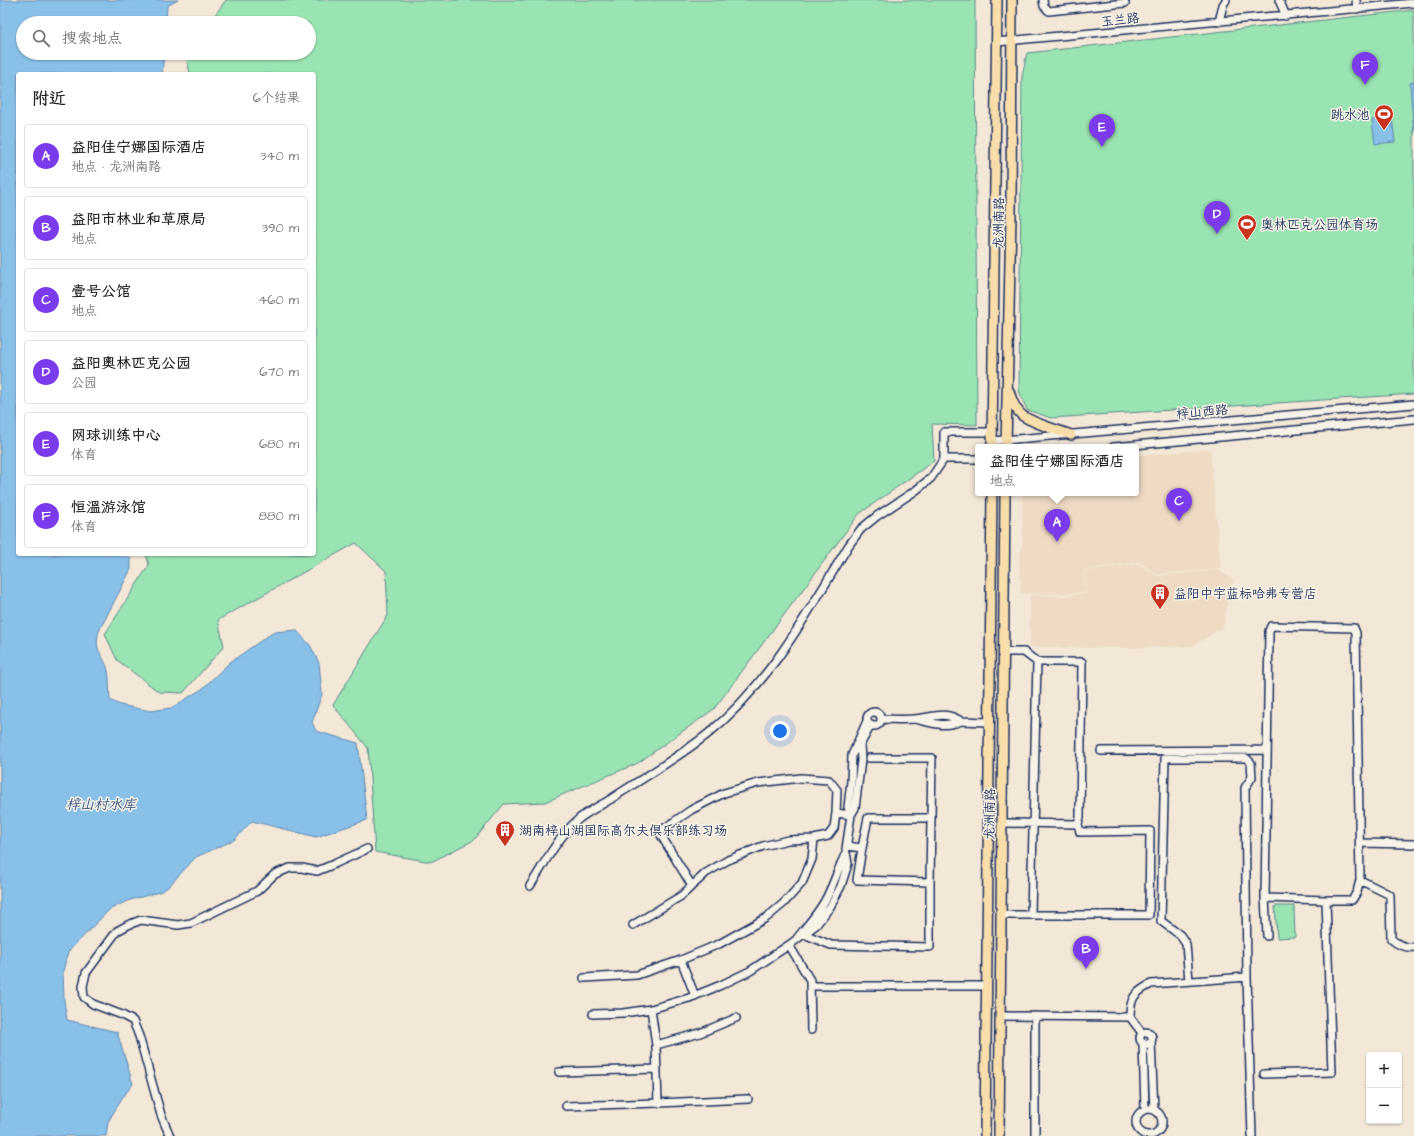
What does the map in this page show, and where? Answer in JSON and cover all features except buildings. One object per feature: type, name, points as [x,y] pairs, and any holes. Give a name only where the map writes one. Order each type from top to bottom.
[{"type":"main road","name":"龙洲南路","points":[[993,440],[997,0]]},
{"type":"main road","name":"龙洲南路","points":[[1006,444],[1011,225],[1012,0]]},
{"type":"main road","points":[[1008,386],[1011,399],[1022,415],[1042,425],[1071,435]]},
{"type":"main road","name":"龙洲南路","points":[[985,1136],[992,496]]},
{"type":"main road","name":"龙洲南路","points":[[999,1136],[1005,496]]},
{"type":"main road","points":[[1005,518],[1009,496]]},
{"type":"street","points":[[1044,0],[1044,6],[1049,11],[1125,3]]},
{"type":"street","points":[[1279,0],[1286,16]]},
{"type":"street","points":[[1356,0],[1357,9]]},
{"type":"street","points":[[1219,22],[1222,2]]},
{"type":"street","name":"玉兰路","points":[[996,42],[1012,42],[1414,3]]},
{"type":"street","name":"梓山西路","points":[[944,459],[944,432],[993,440],[1006,444],[1071,435],[1414,404]]},
{"type":"street","points":[[1139,445],[1414,419]]},
{"type":"street","points":[[530,886],[564,834],[580,818],[708,734],[738,707],[761,681],[782,652],[849,545],[861,529],[931,478],[944,459],[975,459]]},
{"type":"street","points":[[1265,898],[1352,900],[1357,892],[1360,880],[1360,843],[1356,633],[1354,628],[1271,626],[1269,631],[1265,898],[1267,936]]},
{"type":"street","points":[[1001,914],[1149,914],[1150,831],[1080,832],[1078,824],[1080,817],[1082,662],[1037,662],[1024,652],[1004,652]]},
{"type":"street","points":[[1031,914],[1037,662]]},
{"type":"street","points":[[792,943],[823,904],[834,883],[846,850],[851,815],[848,807],[852,755],[869,723],[867,716],[873,712],[878,712],[882,719]]},
{"type":"street","points":[[882,719],[915,719],[936,724],[952,725],[961,721],[989,722]]},
{"type":"street","points":[[869,723],[878,725],[882,719]]},
{"type":"street","points":[[1101,751],[1267,750]]},
{"type":"street","points":[[804,934],[831,945],[930,947],[932,758],[869,758]]},
{"type":"street","points":[[1189,981],[1186,944],[1180,935],[1161,921],[1166,758],[1246,758],[1251,763],[1252,777],[1245,788],[1247,977],[1252,1136]]},
{"type":"street","points":[[633,925],[681,896],[712,870],[728,860],[753,849],[788,840],[814,839],[828,836],[834,828],[837,790],[829,780],[801,778],[758,783],[724,793],[691,810],[659,832],[692,886]]},
{"type":"street","points":[[836,813],[851,815]]},
{"type":"street","points":[[930,882],[857,880],[868,818],[931,818]]},
{"type":"street","points":[[1002,823],[1078,824]]},
{"type":"street","points":[[584,978],[637,974],[681,960],[719,944],[766,918],[784,903],[802,883],[812,859],[814,839]]},
{"type":"street","points":[[1360,843],[1414,844]]},
{"type":"street","points":[[846,850],[862,848]]},
{"type":"street","points":[[170,1136],[160,1115],[139,1036],[132,1021],[122,1015],[93,1004],[84,997],[83,986],[86,973],[117,931],[128,925],[141,920],[178,925],[191,923],[257,891],[275,874],[290,868],[302,868],[317,871],[332,866],[367,849]]},
{"type":"street","points":[[593,1014],[623,1013],[651,1009],[695,996],[750,971],[816,925],[830,907],[841,886],[848,864],[846,850]]},
{"type":"street","points":[[1360,880],[1390,895],[1391,939],[1397,944],[1407,947],[1414,947]]},
{"type":"street","points":[[1264,1074],[1332,1072],[1326,900]]},
{"type":"street","points":[[792,943],[810,980],[811,1030]]},
{"type":"street","points":[[681,960],[695,996]]},
{"type":"street","points":[[1142,1032],[1130,1017],[1130,1005],[1133,998],[1140,990],[1151,984],[1247,977]]},
{"type":"street","points":[[810,986],[987,986]]},
{"type":"street","points":[[651,1009],[656,1045],[658,1103]]},
{"type":"street","points":[[1000,1016],[1130,1017]]},
{"type":"street","points":[[1035,1016],[1036,1136]]},
{"type":"street","points":[[656,1045],[700,1032],[736,1018]]},
{"type":"street","points":[[1142,1032],[1152,1034],[1151,1042],[1154,1110]]},
{"type":"street","points":[[1142,1032],[1139,1038],[1143,1044],[1145,1109]]},
{"type":"street","points":[[1143,1044],[1151,1042]]},
{"type":"street","points":[[558,1072],[657,1069]]},
{"type":"street","points":[[566,1106],[748,1100]]},
{"type":"street","points":[[1145,1109],[1154,1110],[1160,1115],[1162,1123],[1154,1135],[1146,1135],[1139,1130],[1136,1122],[1138,1114],[1145,1109]]},
{"type":"shaded area","points":[[1210,449],[1221,569],[1157,574],[1139,562],[1084,570],[1086,592],[1066,594],[1021,593],[1019,559],[1023,540],[1022,496],[1139,496],[1139,456]]},
{"type":"shaded area","points":[[1139,564],[1157,576],[1218,570],[1234,580],[1230,588],[1223,627],[1193,646],[1131,648],[1030,647],[1030,595],[1066,596],[1087,593],[1085,571]]},
{"type":"green space","points":[[226,0],[975,0],[977,425],[932,424],[934,461],[859,514],[714,709],[638,763],[545,802],[504,804],[474,840],[431,862],[375,852],[368,748],[333,705],[388,615],[386,571],[356,543],[218,620],[224,646],[183,693],[159,692],[117,660],[105,634],[149,565],[147,556],[316,556],[316,72],[190,72],[187,60],[316,60],[316,16],[214,16]]},
{"type":"green space","points":[[1414,10],[1414,394],[1051,418],[1027,410],[1019,391],[1022,76],[1027,53]]},
{"type":"green space","points":[[1275,906],[1294,906],[1295,937],[1277,938]]},
{"type":"water","name":"梓山村水库","points":[[0,0],[178,0],[167,6],[166,16],[16,16],[16,60],[163,60],[162,72],[16,72],[16,556],[126,556],[131,559],[131,569],[99,631],[97,643],[108,670],[110,700],[120,705],[150,711],[171,708],[202,689],[229,663],[266,637],[275,632],[296,630],[310,645],[319,663],[322,694],[312,722],[316,731],[358,743],[367,820],[316,837],[252,821],[234,840],[196,857],[167,888],[159,892],[127,901],[109,910],[68,952],[63,971],[64,1001],[67,1020],[117,1032],[133,1084],[122,1098],[108,1122],[106,1136],[0,1136]]},
{"type":"water","points":[[1414,82],[1414,133],[1410,83]]},
{"type":"water","name":"跳水池","points":[[1392,117],[1395,142],[1375,144],[1372,120]]},
{"type":"place","name":"恒温游泳馆","points":[[1365,85]]},
{"type":"place","name":"跳水池","points":[[1384,131]]},
{"type":"place","name":"网球训练中心","points":[[1102,147]]},
{"type":"place","name":"益阳奥林匹克公园","points":[[1217,234]]},
{"type":"place","name":"奥林匹克公园体育场","points":[[1247,241]]},
{"type":"place","name":"壹号公馆","points":[[1179,521]]},
{"type":"place","name":"益阳佳宁娜国际酒店","points":[[1057,542]]},
{"type":"place","name":"益阳中宇蓝标哈弗专营店","points":[[1160,610]]},
{"type":"place","name":"湖南梓山湖国际高尔夫俱乐部练习场","points":[[505,847]]},
{"type":"place","name":"益阳市林业和草原局","points":[[1086,969]]}]
